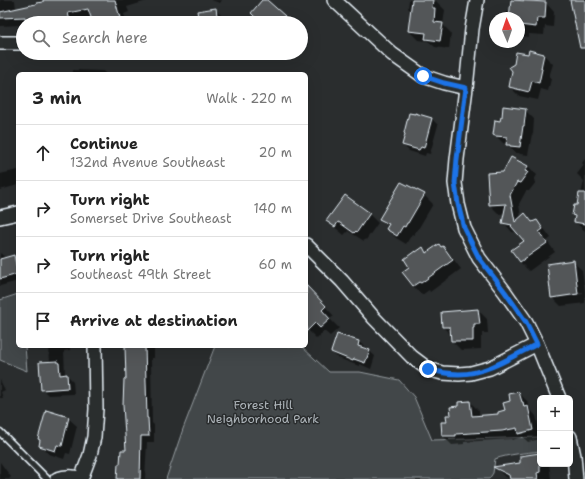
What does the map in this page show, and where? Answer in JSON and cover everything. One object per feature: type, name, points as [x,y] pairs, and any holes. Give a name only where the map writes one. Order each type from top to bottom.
[{"type":"street","points":[[334,0],[392,54],[423,76],[466,88]]},
{"type":"street","points":[[477,0],[472,29],[457,159],[455,183],[458,204],[464,228],[479,258],[526,322],[537,344],[558,395]]},
{"type":"street","points":[[0,43],[16,43]]},
{"type":"street","points":[[0,217],[16,214]]},
{"type":"street","points":[[308,248],[342,281],[374,318],[412,357],[428,369],[442,373],[471,373],[490,368],[537,344]]},
{"type":"street","points":[[57,479],[63,476],[72,476],[80,479],[90,455],[94,437],[96,409],[95,348]]},
{"type":"street","points":[[573,451],[576,479]]},
{"type":"lane","points":[[0,432],[47,479]]},
{"type":"green space","points":[[16,295],[16,348],[25,348],[27,371],[0,360],[0,300]]},
{"type":"green space","name":"Forest Hill Neighborhood Park","points":[[214,348],[303,348],[329,372],[360,372],[399,380],[414,397],[432,440],[537,437],[537,451],[495,459],[493,473],[489,479],[166,479],[183,429]]},
{"type":"building","points":[[43,0],[115,0],[119,16],[90,16],[88,9],[68,13],[69,16],[16,16],[16,17],[0,18],[0,12],[43,2]]},
{"type":"building","points":[[262,0],[267,0],[285,16],[254,16],[251,13]]},
{"type":"building","points":[[412,0],[433,0],[432,8],[435,8],[434,22],[443,23],[440,41],[425,39],[426,33],[408,31]]},
{"type":"building","points":[[511,0],[546,2],[545,18],[537,18],[536,27],[525,26],[525,12],[510,12]]},
{"type":"building","points":[[570,0],[585,0],[585,48],[580,48]]},
{"type":"building","points":[[216,8],[217,16],[198,16],[197,11]]},
{"type":"building","points":[[529,50],[544,54],[539,83],[532,81],[529,92],[509,87],[512,71],[509,67],[514,64],[516,52],[528,54]]},
{"type":"building","points":[[503,106],[526,109],[520,147],[506,145],[507,137],[493,135],[495,120],[500,121]]},
{"type":"building","points":[[409,113],[415,113],[432,118],[424,148],[421,147],[419,150],[402,145]]},
{"type":"building","points":[[511,157],[528,166],[525,171],[528,172],[520,183],[517,182],[510,195],[515,222],[525,213],[532,222],[537,220],[543,229],[539,232],[547,243],[520,262],[511,250],[524,241],[511,226],[512,225],[502,223],[506,204],[489,205],[487,173],[503,172]]},
{"type":"building","points":[[401,182],[425,194],[408,223],[405,227],[403,226],[397,236],[386,229],[389,224],[379,219]]},
{"type":"building","points":[[579,193],[585,193],[585,224],[574,222],[575,216],[572,215],[574,205],[577,205]]},
{"type":"building","points":[[345,195],[370,213],[357,232],[356,231],[354,233],[338,222],[335,227],[326,221]]},
{"type":"building","points":[[439,244],[441,247],[443,246],[453,260],[421,283],[419,282],[413,286],[402,272],[409,267],[404,259],[423,247],[426,253]]},
{"type":"building","points":[[14,255],[16,275],[0,279],[0,259]]},
{"type":"building","points":[[574,260],[578,294],[551,298],[547,264]]},
{"type":"building","points":[[308,287],[326,306],[322,310],[330,319],[320,328],[315,323],[308,330]]},
{"type":"building","points":[[478,309],[480,324],[474,324],[473,341],[451,341],[450,327],[442,327],[441,312]]},
{"type":"building","points":[[337,334],[359,341],[358,346],[370,350],[365,363],[354,359],[353,361],[331,352]]},
{"type":"building","points":[[125,348],[145,348],[149,436],[141,436],[140,479],[117,479],[121,450],[126,450],[123,405],[124,379],[126,379]]},
{"type":"building","points":[[58,361],[60,375],[67,374],[68,388],[41,390],[39,362]]},
{"type":"building","points":[[519,392],[524,407],[528,406],[533,430],[518,434],[517,428],[502,431],[456,434],[456,436],[442,436],[441,422],[447,422],[446,415],[451,415],[450,407],[458,406],[458,402],[470,401],[472,416],[498,414],[498,412],[505,410],[503,403],[510,401],[509,394]]},
{"type":"building","points":[[46,410],[69,417],[62,446],[57,445],[55,451],[39,446],[40,440],[38,439]]},
{"type":"building","points":[[537,453],[537,467],[540,467],[540,472],[537,473],[538,479],[510,479],[509,475],[493,467],[520,463],[520,456]]},
{"type":"route","points":[[423,76],[466,88],[455,183],[464,228],[479,258],[526,322],[537,344],[490,368],[471,373],[442,373],[428,369]]}]
